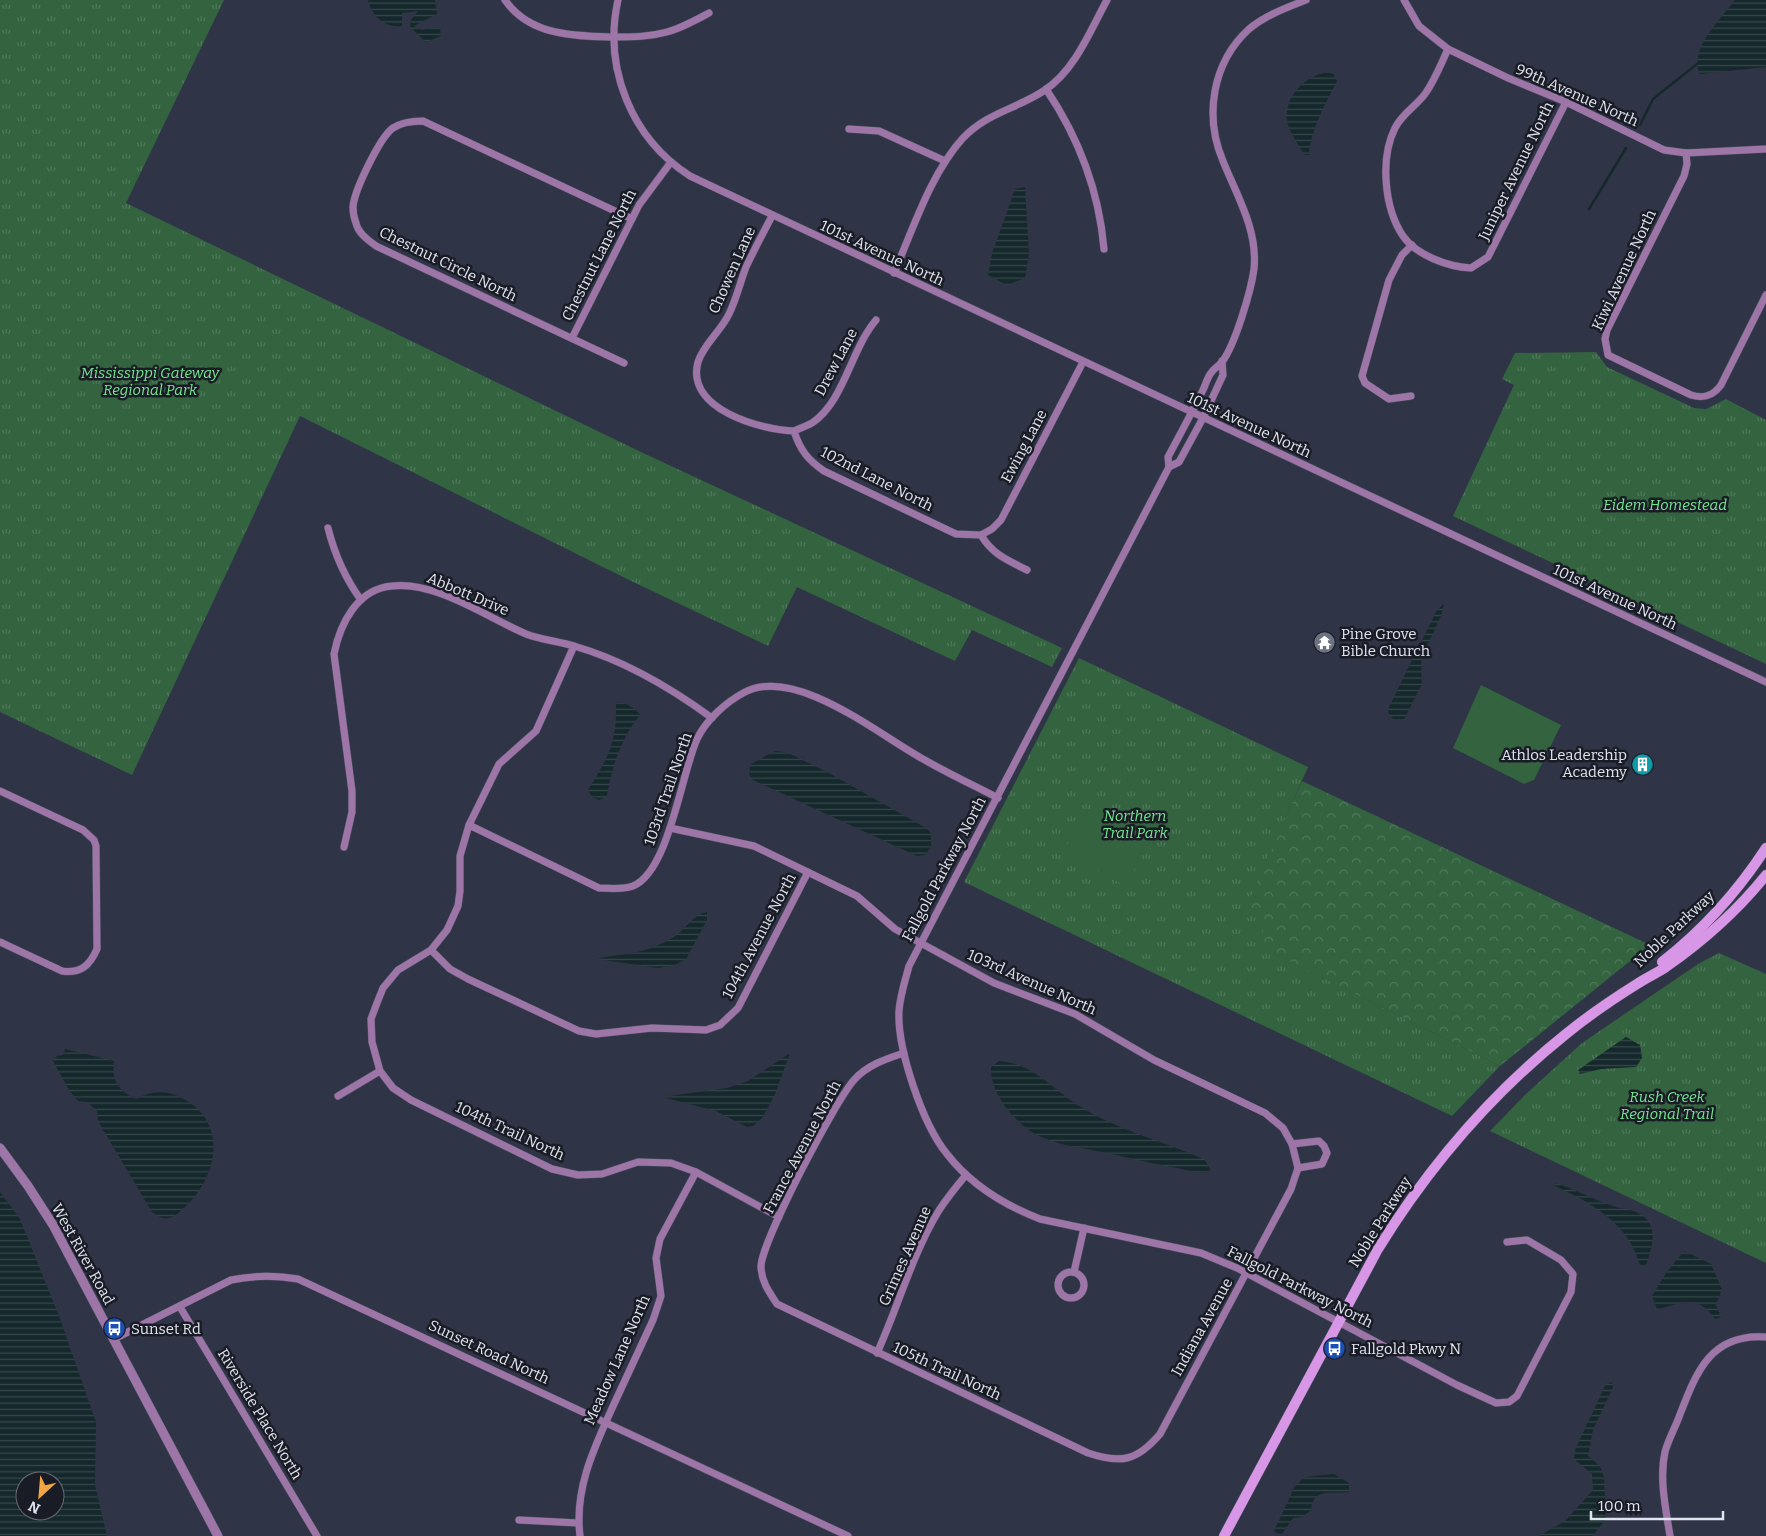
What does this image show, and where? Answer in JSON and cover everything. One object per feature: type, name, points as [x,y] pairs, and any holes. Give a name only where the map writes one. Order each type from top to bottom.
[{"type":"main road","name":"Noble Parkway","points":[[1637,984],[1712,917],[1742,883],[1766,848]]},
{"type":"main road","name":"Noble Parkway","points":[[1224,1536],[1378,1249],[1398,1217],[1430,1173],[1467,1129],[1528,1065],[1566,1033],[1637,984],[1665,968],[1708,935],[1766,875]]},
{"type":"street","points":[[504,0],[525,20],[543,29],[562,35],[581,37],[637,37],[668,32],[709,13]]},
{"type":"street","name":"101st Avenue North","points":[[618,0],[614,37],[615,66],[626,102],[643,131],[671,162],[690,176],[1766,682]]},
{"type":"street","points":[[894,273],[945,161],[964,138],[991,116],[1046,89],[1061,76],[1077,55],[1107,0]]},
{"type":"street","points":[[1222,361],[1243,311],[1254,271],[1255,253],[1248,219],[1215,140],[1213,99],[1225,60],[1236,43],[1266,17],[1306,0]]},
{"type":"street","name":"99th Avenue North","points":[[1404,0],[1419,26],[1448,49],[1508,78],[1566,102],[1664,150],[1686,153],[1766,149]]},
{"type":"street","points":[[1411,396],[1389,399],[1365,384],[1362,376],[1389,280],[1402,255],[1412,245],[1398,227],[1389,200],[1386,166],[1390,141],[1402,117],[1424,95],[1448,49]]},
{"type":"street","points":[[1046,89],[1065,117],[1079,148],[1101,219],[1104,249]]},
{"type":"street","name":"Juniper Avenue North","points":[[1412,245],[1448,265],[1458,268],[1470,268],[1488,257],[1566,102]]},
{"type":"street","name":"Chestnut Circle North","points":[[624,363],[376,246],[363,236],[356,225],[353,208],[358,190],[378,148],[394,127],[411,121],[424,122],[632,219]]},
{"type":"street","points":[[849,129],[879,131],[945,161]]},
{"type":"street","name":"Kiwi Avenue North","points":[[1686,153],[1687,164],[1684,176],[1605,339],[1608,354],[1700,398],[1716,392],[1766,294]]},
{"type":"street","name":"Chestnut Lane North","points":[[572,338],[632,219],[647,193],[671,162]]},
{"type":"street","name":"Chowen Lane","points":[[772,216],[747,265],[730,313],[698,362],[697,372],[700,389],[706,398],[718,407],[767,429],[794,431]]},
{"type":"street","name":"Drew Lane","points":[[794,431],[813,422],[832,402],[866,332],[876,320]]},
{"type":"street","name":"Fallgold Parkway North","points":[[1222,361],[1211,372],[1168,457],[1169,467],[909,966],[902,990],[899,1012],[904,1054],[915,1091],[931,1129],[946,1154],[966,1175],[992,1196],[1017,1210],[1040,1219],[1200,1253],[1247,1274],[1457,1386],[1496,1403],[1509,1402],[1517,1396],[1571,1292],[1573,1274],[1561,1260],[1527,1240],[1507,1242]]},
{"type":"street","name":"Fallgold Parkway North","points":[[1169,467],[1180,462],[1203,418],[1223,375],[1222,361]]},
{"type":"street","name":"Ewing Lane","points":[[980,535],[992,529],[1001,520],[1083,362]]},
{"type":"street","name":"102nd Lane North","points":[[794,431],[799,446],[810,461],[824,471],[956,534],[980,535]]},
{"type":"street","points":[[328,528],[334,550],[346,579],[361,600]]},
{"type":"street","points":[[980,535],[988,547],[998,556],[1027,570]]},
{"type":"street","name":"Abbott Drive","points":[[344,847],[352,812],[352,791],[334,654],[338,636],[346,617],[361,600],[389,586],[411,585],[435,592],[530,636],[574,646],[668,688],[712,718]]},
{"type":"street","points":[[338,1096],[380,1071],[372,1042],[371,1020],[380,995],[398,970],[431,950],[447,930],[458,906],[460,856],[469,825],[499,764],[536,731],[574,646]]},
{"type":"street","name":"103rd Trail North","points":[[469,825],[583,882],[599,888],[617,889],[633,886],[646,877],[655,865],[670,828],[688,761],[698,738],[712,718],[727,703],[746,691],[765,687],[787,688],[810,694],[840,708],[923,759],[998,798]]},
{"type":"street","points":[[0,791],[83,830],[94,840],[97,856],[97,949],[91,962],[83,970],[72,973],[62,971],[0,942]]},
{"type":"street","name":"103rd Avenue North","points":[[670,828],[754,846],[857,896],[895,929],[921,944],[994,983],[1075,1014],[1154,1060],[1265,1114],[1284,1128],[1292,1144]]},
{"type":"street","name":"104th Avenue North","points":[[431,950],[450,969],[468,979],[579,1031],[596,1034],[644,1028],[706,1030],[720,1025],[738,1008],[808,872]]},
{"type":"street","name":"France Avenue North","points":[[763,1282],[761,1268],[763,1253],[779,1217],[832,1115],[854,1080],[883,1060],[904,1054]]},
{"type":"street","name":"104th Trail North","points":[[380,1071],[393,1088],[411,1100],[552,1169],[578,1175],[602,1174],[638,1162],[671,1163],[696,1172],[779,1217]]},
{"type":"street","points":[[1319,1141],[1327,1153],[1322,1164],[1298,1168],[1292,1144],[1319,1141]]},
{"type":"street","name":"West River Road","points":[[0,1148],[45,1212],[218,1536]]},
{"type":"street","name":"Indiana Avenue","points":[[1132,1458],[1147,1449],[1160,1434],[1291,1190],[1298,1168]]},
{"type":"street","name":"Meadow Lane North","points":[[580,1536],[578,1523],[581,1492],[587,1466],[653,1320],[661,1296],[656,1258],[660,1239],[696,1172]]},
{"type":"street","name":"Grimes Avenue","points":[[877,1353],[937,1214],[966,1175]]},
{"type":"street","points":[[1074,1272],[1084,1228]]},
{"type":"street","name":"Sunset Road North","points":[[114,1339],[231,1280],[251,1276],[275,1275],[298,1279],[848,1536]]},
{"type":"street","name":"105th Trail North","points":[[763,1282],[777,1304],[877,1353],[1088,1453],[1108,1460],[1132,1458]]},
{"type":"street","name":"Riverside Place North","points":[[180,1307],[317,1536]]},
{"type":"street","points":[[1670,1536],[1665,1492],[1665,1452],[1698,1371],[1712,1353],[1730,1343],[1743,1338],[1766,1337]]},
{"type":"street","points":[[519,1520],[578,1523]]},
{"type":"green space","name":"Mississippi Gateway Regional Park","points":[[0,0],[224,0],[126,203],[641,452],[1062,648],[1052,667],[972,630],[955,661],[797,587],[768,646],[629,580],[300,416],[132,775],[0,712]]},
{"type":"green space","name":"Eidem Homestead","points":[[1596,352],[1607,367],[1694,408],[1706,409],[1726,399],[1766,420],[1766,664],[1453,516],[1514,385],[1502,379],[1515,353]]},
{"type":"green space","name":"Northern Trail Park","points":[[1079,658],[1308,767],[1245,909],[1267,921],[1257,945],[1500,1066],[1452,1116],[964,882]]},
{"type":"green space","points":[[1481,685],[1561,725],[1534,780],[1524,784],[1453,748]]},
{"type":"green space","points":[[1302,781],[1650,945],[1500,1066],[1256,945],[1244,909]]},
{"type":"green space","points":[[1103,811],[1127,818],[1154,835],[1128,881],[1120,883],[1064,851],[1082,818]]},
{"type":"green space","name":"Rush Creek Regional Trail","points":[[1719,953],[1766,974],[1766,1263],[1490,1131],[1526,1094],[1582,1043],[1698,964]]},
{"type":"shaded area","points":[[368,0],[435,0],[437,14],[414,26],[422,30],[436,27],[440,29],[441,36],[426,42],[410,27],[411,20],[418,11],[402,13],[402,26],[384,23],[372,11]]},
{"type":"shaded area","points":[[1735,0],[1766,0],[1766,67],[1700,74],[1697,64],[1702,45]]},
{"type":"shaded area","points":[[1328,72],[1333,74],[1337,81],[1316,126],[1309,155],[1305,155],[1288,125],[1287,112],[1289,103],[1304,83],[1311,78]]},
{"type":"shaded area","points":[[1025,187],[1029,254],[1025,278],[1007,285],[988,275],[992,254],[1015,189]]},
{"type":"shaded area","points":[[1444,604],[1441,616],[1421,659],[1422,684],[1404,719],[1393,719],[1388,712],[1389,707],[1437,610]]},
{"type":"shaded area","points":[[616,702],[630,706],[640,715],[633,724],[618,753],[607,796],[599,800],[592,797],[588,790],[610,749],[615,728]]},
{"type":"shaded area","points":[[775,751],[786,752],[827,772],[926,828],[931,833],[931,847],[925,855],[917,856],[753,780],[749,774],[751,764]]},
{"type":"shaded area","points":[[707,912],[707,920],[686,959],[675,965],[658,968],[597,959],[645,950],[664,943],[678,934],[698,916]]},
{"type":"shaded area","points":[[1626,1037],[1640,1045],[1642,1058],[1636,1067],[1601,1069],[1580,1074],[1578,1070]]},
{"type":"shaded area","points":[[65,1049],[114,1061],[115,1080],[121,1089],[136,1099],[158,1092],[169,1093],[180,1097],[195,1107],[206,1119],[212,1132],[212,1163],[198,1192],[179,1213],[169,1218],[164,1218],[152,1212],[98,1121],[97,1111],[87,1102],[78,1101],[69,1090],[53,1061],[57,1056],[63,1055]]},
{"type":"shaded area","points":[[790,1053],[775,1094],[763,1117],[753,1126],[747,1127],[716,1111],[662,1097],[727,1088],[748,1081]]},
{"type":"shaded area","points":[[999,1061],[1028,1069],[1069,1099],[1101,1118],[1205,1160],[1210,1169],[1208,1173],[1070,1146],[1039,1136],[1030,1131],[1013,1116],[1000,1098],[992,1078],[991,1067]]},
{"type":"shaded area","points":[[1556,1183],[1613,1206],[1636,1212],[1644,1217],[1649,1222],[1653,1235],[1646,1265],[1640,1265],[1627,1237],[1618,1226],[1595,1207],[1555,1186]]},
{"type":"shaded area","points":[[0,1192],[20,1219],[59,1316],[96,1422],[95,1485],[107,1536],[0,1536]]},
{"type":"shaded area","points":[[1684,1251],[1711,1264],[1722,1289],[1716,1305],[1721,1317],[1715,1319],[1701,1305],[1689,1302],[1657,1309],[1652,1296],[1666,1273]]},
{"type":"shaded area","points":[[1612,1382],[1613,1387],[1593,1430],[1588,1456],[1600,1466],[1604,1477],[1606,1519],[1592,1536],[1539,1536],[1565,1521],[1593,1490],[1592,1474],[1574,1459],[1575,1450],[1606,1384]]},
{"type":"shaded area","points":[[1334,1474],[1349,1483],[1349,1492],[1325,1493],[1316,1497],[1311,1510],[1302,1517],[1293,1518],[1282,1534],[1274,1531],[1295,1486],[1305,1477]]},
{"type":"waterway","points":[[1640,125],[1653,99],[1697,64]]},
{"type":"waterway","points":[[1589,209],[1626,148]]},
{"type":"place","name":"Pine Grove Bible Church","points":[[1325,643]]},
{"type":"place","name":"Athlos Leadership Academy","points":[[1643,764]]},
{"type":"place","name":"Sunset Rd","points":[[115,1329]]},
{"type":"place","name":"Fallgold Pkwy N","points":[[1335,1349]]}]
